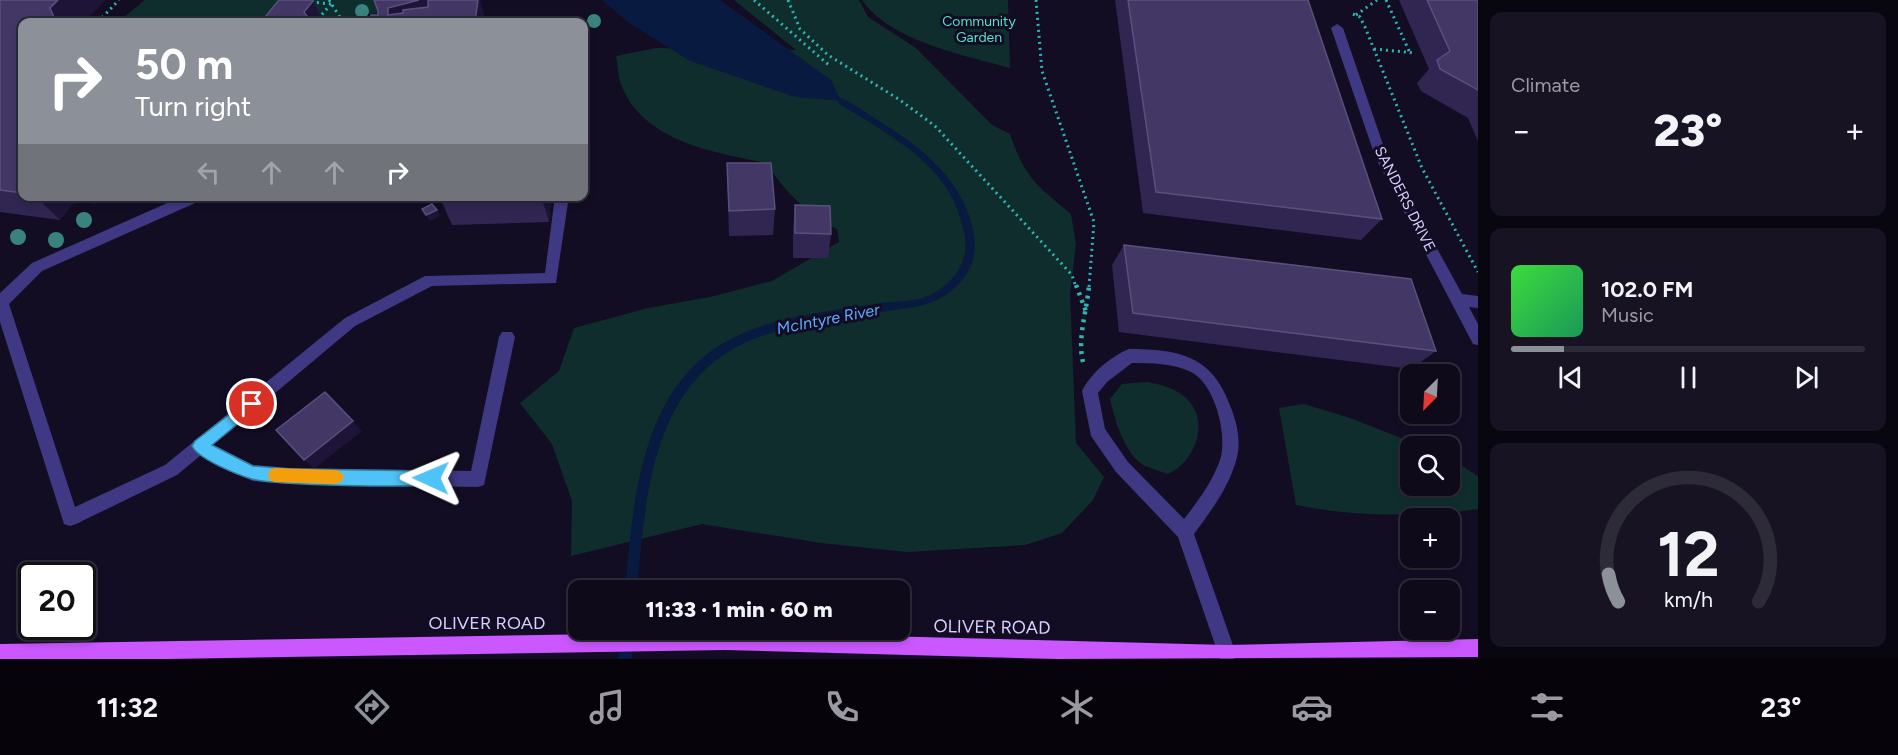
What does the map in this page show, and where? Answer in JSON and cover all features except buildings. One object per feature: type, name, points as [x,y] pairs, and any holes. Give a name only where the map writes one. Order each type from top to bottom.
[{"type":"main road","name":"OLIVER ROAD","points":[[0,653],[482,643],[725,641],[1227,654],[1478,648]]},
{"type":"lane","name":"SANDERS DRIVE","points":[[1336,28],[1383,159],[1478,339]]},
{"type":"lane","points":[[186,201],[37,267],[0,302],[70,518],[171,470],[350,322],[430,280],[551,279],[561,201]]},
{"type":"lane","points":[[1456,299],[1478,302]]},
{"type":"lane","points":[[200,446],[226,462],[253,473],[289,476],[478,479],[507,337]]},
{"type":"lane","points":[[1185,532],[1214,493],[1229,457],[1230,426],[1218,392],[1198,368],[1161,356],[1129,356],[1101,377],[1090,391],[1097,431],[1122,467],[1185,532],[1227,654]]},
{"type":"path","points":[[102,18],[119,0]]},
{"type":"path","points":[[329,0],[340,18]]},
{"type":"path","points":[[754,0],[830,66]]},
{"type":"path","points":[[788,0],[800,29],[828,55],[900,100],[935,126],[1072,275],[1087,314]]},
{"type":"path","points":[[1036,0],[1042,71],[1094,222],[1087,314],[1079,346],[1090,391]]},
{"type":"path","points":[[1336,28],[1377,0]]},
{"type":"path","points":[[1386,0],[1410,53]]},
{"type":"path","points":[[309,1],[331,4]]},
{"type":"path","points":[[319,18],[331,4]]},
{"type":"path","points":[[1348,12],[1356,15],[1365,27],[1422,168],[1478,272]]},
{"type":"path","points":[[1343,46],[1415,53]]},
{"type":"green space","points":[[145,0],[455,0],[345,18],[123,18]]},
{"type":"green space","points":[[734,0],[859,0],[868,17],[916,48],[992,125],[1010,134],[1021,161],[1033,180],[1071,214],[1076,244],[1070,294],[1076,443],[1104,477],[1093,500],[1062,533],[1025,545],[907,552],[821,543],[702,524],[571,556],[572,501],[552,444],[520,403],[559,371],[574,328],[648,308],[710,297],[772,281],[839,242],[837,229],[816,217],[797,201],[766,163],[704,149],[665,133],[647,121],[633,106],[622,87],[616,56],[656,48],[796,50]]},
{"type":"green space","name":"Community Garden","points":[[862,0],[1008,0],[1010,68],[950,52],[909,36],[890,26]]},
{"type":"green space","points":[[1148,382],[1168,387],[1182,395],[1194,407],[1198,418],[1196,440],[1192,451],[1178,468],[1168,474],[1145,466],[1131,453],[1122,436],[1110,399],[1122,384]]},
{"type":"green space","points":[[1304,404],[1350,418],[1400,438],[1400,496],[1460,496],[1460,465],[1478,476],[1478,509],[1460,511],[1460,508],[1400,508],[1400,514],[1364,514],[1296,505],[1279,408]]},
{"type":"water","points":[[602,0],[720,0],[831,80],[841,101],[795,97],[690,61],[629,23]]},
{"type":"waterway","name":"McIntyre River","points":[[632,580],[641,499],[656,439],[667,412],[683,386],[704,363],[723,349],[766,330],[813,319],[928,300],[942,293],[956,281],[966,266],[971,247],[964,212],[953,191],[939,172],[903,141],[841,101]]},
{"type":"waterway","name":"McIntyre River","points":[[625,659],[626,640]]},
{"type":"slow traffic","points":[[275,475],[336,477]]},
{"type":"route","points":[[252,404],[200,446],[226,462],[253,473],[289,476],[431,478]]}]
